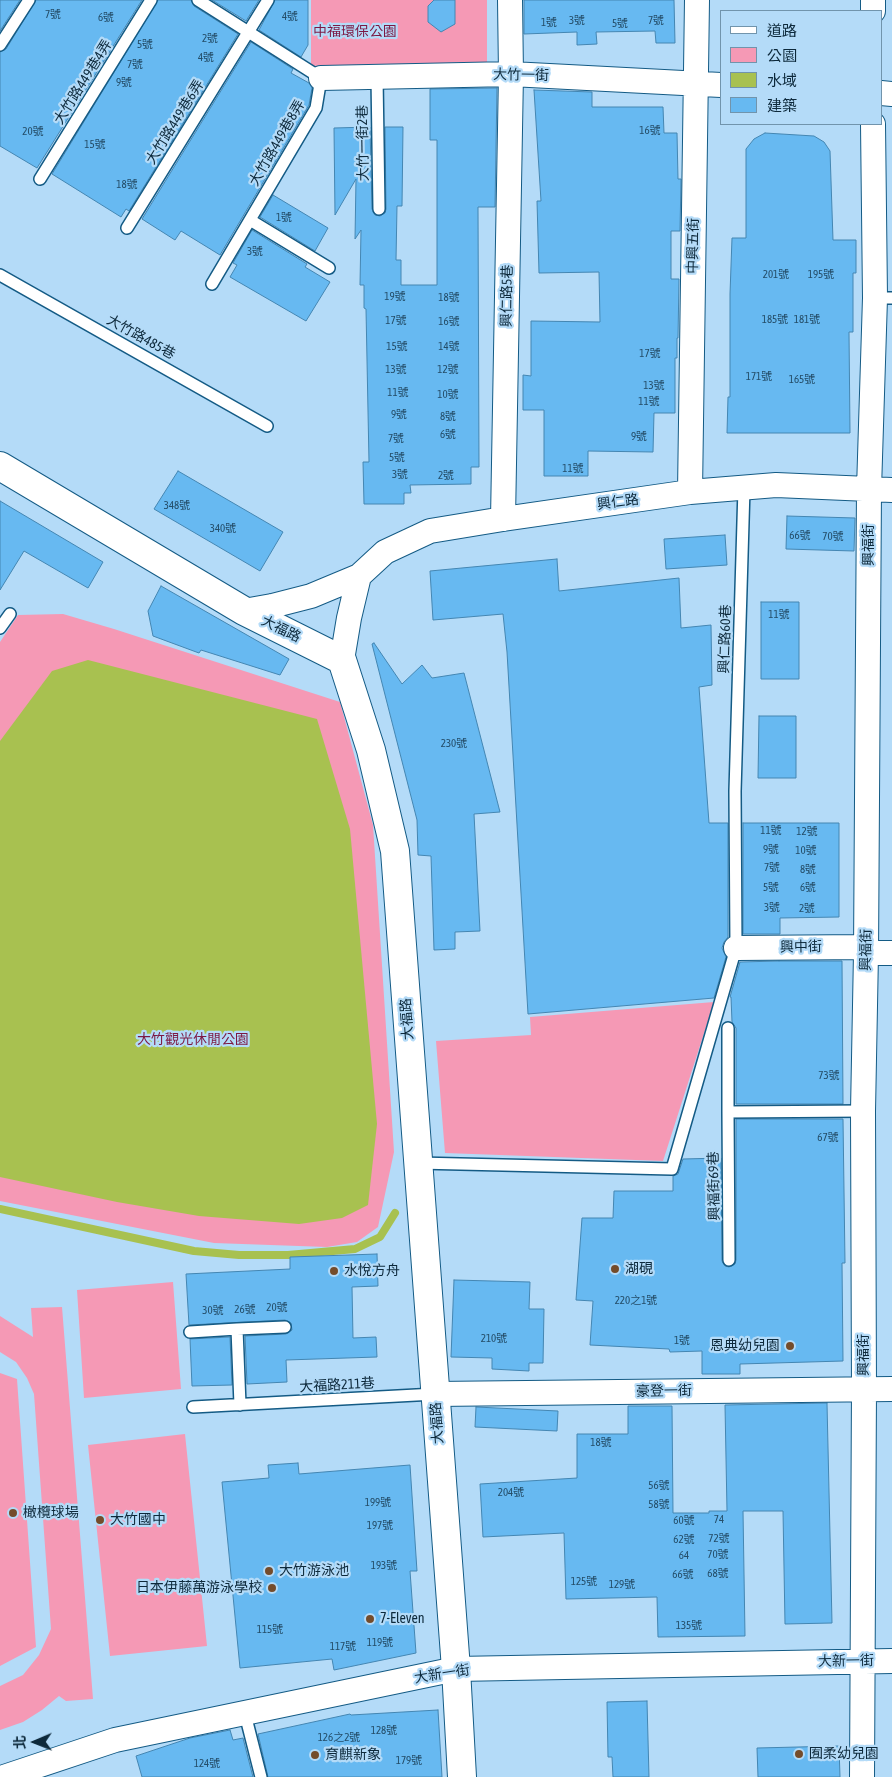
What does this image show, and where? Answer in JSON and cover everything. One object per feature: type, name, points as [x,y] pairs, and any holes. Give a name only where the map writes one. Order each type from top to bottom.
[{"type":"street","name":"興仁路5巷","points":[[502,519],[511,74],[510,0]]},
{"type":"street","name":"中興五街","points":[[690,492],[696,0]]},
{"type":"street","name":"大竹一街","points":[[322,78],[511,74],[720,85]]},
{"type":"street","name":"興福街","points":[[862,1777],[863,1111],[866,950],[881,489],[884,298],[873,125]]},
{"type":"street","name":"大福路","points":[[0,466],[244,611],[342,660],[371,750],[395,851],[456,1669],[462,1777]]},
{"type":"street","name":"興仁路","points":[[244,611],[311,596],[359,576],[385,552],[430,531],[690,492],[776,485],[881,489]]},
{"type":"street","points":[[342,660],[348,618],[359,576]]},
{"type":"street","name":"興中街","points":[[736,948],[866,950],[892,953]]},
{"type":"street","name":"豪登一街","points":[[435,1394],[892,1389]]},
{"type":"street","name":"大新一街","points":[[4,1777],[36,1771],[115,1740],[456,1669],[892,1660]]},
{"type":"lane","points":[[0,45],[29,0]]},
{"type":"lane","name":"大竹路449巷4弄","points":[[40,179],[151,0]]},
{"type":"lane","points":[[198,0],[322,78]]},
{"type":"lane","name":"大竹路449巷6弄","points":[[127,228],[268,0]]},
{"type":"lane","name":"大竹一街2巷","points":[[377,77],[379,209]]},
{"type":"lane","name":"大竹路449巷8弄","points":[[212,284],[316,108],[322,78]]},
{"type":"lane","points":[[250,220],[329,268]]},
{"type":"lane","name":"大竹路485巷","points":[[0,275],[266,426]]},
{"type":"lane","name":"興仁路60巷","points":[[418,1163],[672,1169],[736,948],[735,791],[744,488]]},
{"type":"lane","points":[[0,628],[10,614]]},
{"type":"lane","name":"興福街69巷","points":[[728,1028],[729,1260]]},
{"type":"lane","points":[[728,1112],[863,1111]]},
{"type":"lane","points":[[190,1332],[286,1327]]},
{"type":"lane","points":[[236,1329],[240,1405]]},
{"type":"lane","name":"大福路211巷","points":[[193,1407],[435,1394]]},
{"type":"lane","points":[[245,1714],[261,1777]]},
{"type":"green space","name":"中福環保公園","points":[[311,0],[487,0],[487,62],[311,66]]},
{"type":"green space","name":"大竹觀光休閒公園","points":[[63,614],[340,702],[373,825],[394,1152],[378,1227],[357,1242],[327,1247],[214,1243],[0,1201],[0,642],[18,615]]},
{"type":"green space","points":[[714,1002],[663,1161],[445,1153],[436,1041],[531,1035],[530,1017]]},
{"type":"green space","points":[[173,1282],[181,1389],[84,1398],[77,1290]]},
{"type":"green space","points":[[62,1307],[93,1699],[66,1701],[59,1696],[23,1722],[0,1730],[0,1686],[23,1675],[39,1655],[51,1629],[34,1394],[27,1378],[16,1362],[0,1352],[0,1316],[33,1337],[31,1308]]},
{"type":"green space","name":"橄欖球場","points":[[0,1373],[17,1379],[36,1647],[0,1666]]},
{"type":"green space","points":[[185,1434],[207,1646],[110,1656],[88,1445]]},
{"type":"water","name":"大竹觀光休閒公園","points":[[88,660],[317,719],[350,829],[377,1124],[368,1205],[342,1218],[299,1224],[199,1216],[117,1202],[0,1177],[0,741],[52,671]]},
{"type":"building","points":[[0,0],[20,0],[0,31]]},
{"type":"building","points":[[36,0],[142,0],[37,168],[0,146],[0,52],[6,49]]},
{"type":"building","points":[[158,0],[191,0],[194,6],[238,34],[129,211],[126,209],[121,217],[52,174]]},
{"type":"building","points":[[212,0],[259,0],[246,21]]},
{"type":"building","points":[[275,0],[308,0],[308,45],[301,57],[259,30]]},
{"type":"building","points":[[434,0],[455,0],[455,24],[441,32],[428,22],[428,6]]},
{"type":"building","points":[[524,0],[674,0],[675,43],[656,43],[655,31],[596,32],[597,44],[577,45],[577,32],[524,34]]},
{"type":"building","points":[[251,42],[293,69],[291,73],[309,83],[312,88],[309,105],[220,255],[181,231],[175,240],[142,219]]},
{"type":"building","points":[[497,88],[495,207],[478,207],[479,467],[471,467],[471,484],[410,485],[411,493],[404,493],[404,504],[364,504],[363,462],[369,462],[366,309],[364,308],[364,285],[360,285],[361,230],[355,239],[356,179],[335,215],[334,128],[370,127],[372,209],[375,215],[380,216],[385,213],[386,209],[385,127],[403,127],[402,206],[397,206],[396,260],[401,260],[401,285],[437,285],[437,140],[430,140],[430,89]]},
{"type":"building","points":[[534,90],[592,92],[592,107],[663,107],[664,133],[677,133],[678,179],[681,179],[680,231],[671,231],[671,279],[679,279],[677,358],[675,358],[675,413],[654,413],[653,452],[588,451],[588,476],[544,476],[544,410],[523,410],[523,375],[531,376],[531,321],[600,322],[599,272],[539,273],[537,201],[541,201]]},
{"type":"building","points":[[765,133],[814,136],[824,142],[830,151],[833,240],[856,240],[856,273],[853,273],[853,332],[849,332],[850,433],[727,433],[728,397],[730,397],[732,238],[746,238],[746,149],[754,139]]},
{"type":"building","points":[[273,195],[328,228],[315,251],[260,217]]},
{"type":"building","points":[[252,230],[307,264],[305,267],[330,282],[306,321],[230,277],[237,265],[233,263]]},
{"type":"building","points":[[178,471],[283,532],[260,571],[154,509]]},
{"type":"building","points":[[0,501],[103,562],[88,588],[24,551],[0,590]]},
{"type":"building","points":[[787,516],[855,518],[854,551],[786,549]]},
{"type":"building","points":[[725,535],[727,565],[666,569],[664,539]]},
{"type":"building","points":[[557,559],[559,591],[679,578],[681,628],[711,625],[712,685],[699,687],[709,823],[728,823],[728,937],[722,948],[726,957],[714,998],[528,1014],[507,652],[503,614],[433,620],[430,571]]},
{"type":"building","points":[[161,586],[289,659],[280,675],[201,650],[199,653],[153,636],[148,611]]},
{"type":"building","points":[[761,602],[799,602],[799,679],[761,679]]},
{"type":"building","points":[[374,643],[402,684],[422,665],[432,678],[464,673],[500,812],[474,814],[480,931],[455,932],[455,949],[434,950],[431,856],[418,855],[417,820],[372,644]]},
{"type":"building","points":[[759,716],[796,716],[796,778],[758,778]]},
{"type":"building","points":[[743,823],[839,823],[839,917],[780,918],[780,934],[743,934]]},
{"type":"building","points":[[842,961],[843,1104],[736,1104],[736,1028],[732,1022],[730,997],[740,962]]},
{"type":"building","points":[[736,1119],[843,1119],[845,1263],[842,1263],[843,1361],[740,1364],[740,1374],[702,1374],[702,1351],[670,1352],[669,1349],[590,1345],[593,1301],[576,1300],[582,1218],[613,1218],[614,1191],[673,1191],[673,1176],[678,1174],[683,1159],[721,1158],[722,1261],[725,1266],[729,1267],[735,1264]]},
{"type":"building","points":[[377,1254],[378,1286],[352,1287],[353,1338],[376,1337],[377,1357],[286,1360],[287,1382],[247,1384],[245,1336],[286,1334],[292,1330],[291,1323],[285,1320],[189,1325],[186,1274],[290,1269],[290,1257]]},
{"type":"building","points":[[454,1280],[530,1282],[529,1309],[544,1309],[543,1363],[529,1363],[529,1371],[492,1369],[492,1358],[451,1357]]},
{"type":"building","points":[[230,1337],[232,1385],[192,1386],[190,1339]]},
{"type":"building","points":[[827,1403],[832,1623],[785,1624],[783,1511],[743,1511],[745,1636],[658,1637],[657,1597],[566,1599],[564,1533],[483,1537],[480,1484],[577,1478],[577,1434],[628,1434],[628,1406],[672,1406],[673,1513],[709,1513],[709,1511],[727,1511],[725,1405]]},
{"type":"building","points":[[476,1407],[558,1411],[557,1431],[475,1427]]},
{"type":"building","points":[[298,1463],[299,1474],[410,1465],[417,1571],[410,1571],[416,1653],[334,1670],[332,1659],[240,1668],[222,1482],[269,1478],[268,1465]]},
{"type":"building","points":[[647,1701],[649,1777],[613,1777],[612,1757],[608,1757],[607,1702]]},
{"type":"building","points":[[438,1710],[442,1777],[268,1777],[258,1734],[350,1714]]},
{"type":"building","points":[[230,1730],[233,1740],[243,1738],[253,1777],[142,1777],[136,1756],[190,1738]]},
{"type":"building","points":[[839,1746],[840,1777],[758,1777],[757,1748]]},
{"type":"waterway","points":[[0,1209],[194,1251],[239,1255],[288,1255],[355,1249],[380,1237],[395,1213]]},
{"type":"place","name":"湖硯","points":[[615,1269]]},
{"type":"place","name":"水悅方舟","points":[[334,1271]]},
{"type":"place","name":"恩典幼兒園","points":[[790,1346]]},
{"type":"place","name":"橄欖球場","points":[[13,1513]]},
{"type":"place","name":"大竹國中","points":[[100,1520]]},
{"type":"place","name":"大竹游泳池","points":[[269,1571]]},
{"type":"place","name":"日本伊藤萬游泳學校","points":[[272,1588]]},
{"type":"place","name":"7-Eleven","points":[[370,1619]]},
{"type":"place","name":"囿柔幼兒園","points":[[799,1754]]},
{"type":"place","name":"育麒新象","points":[[315,1755]]}]
